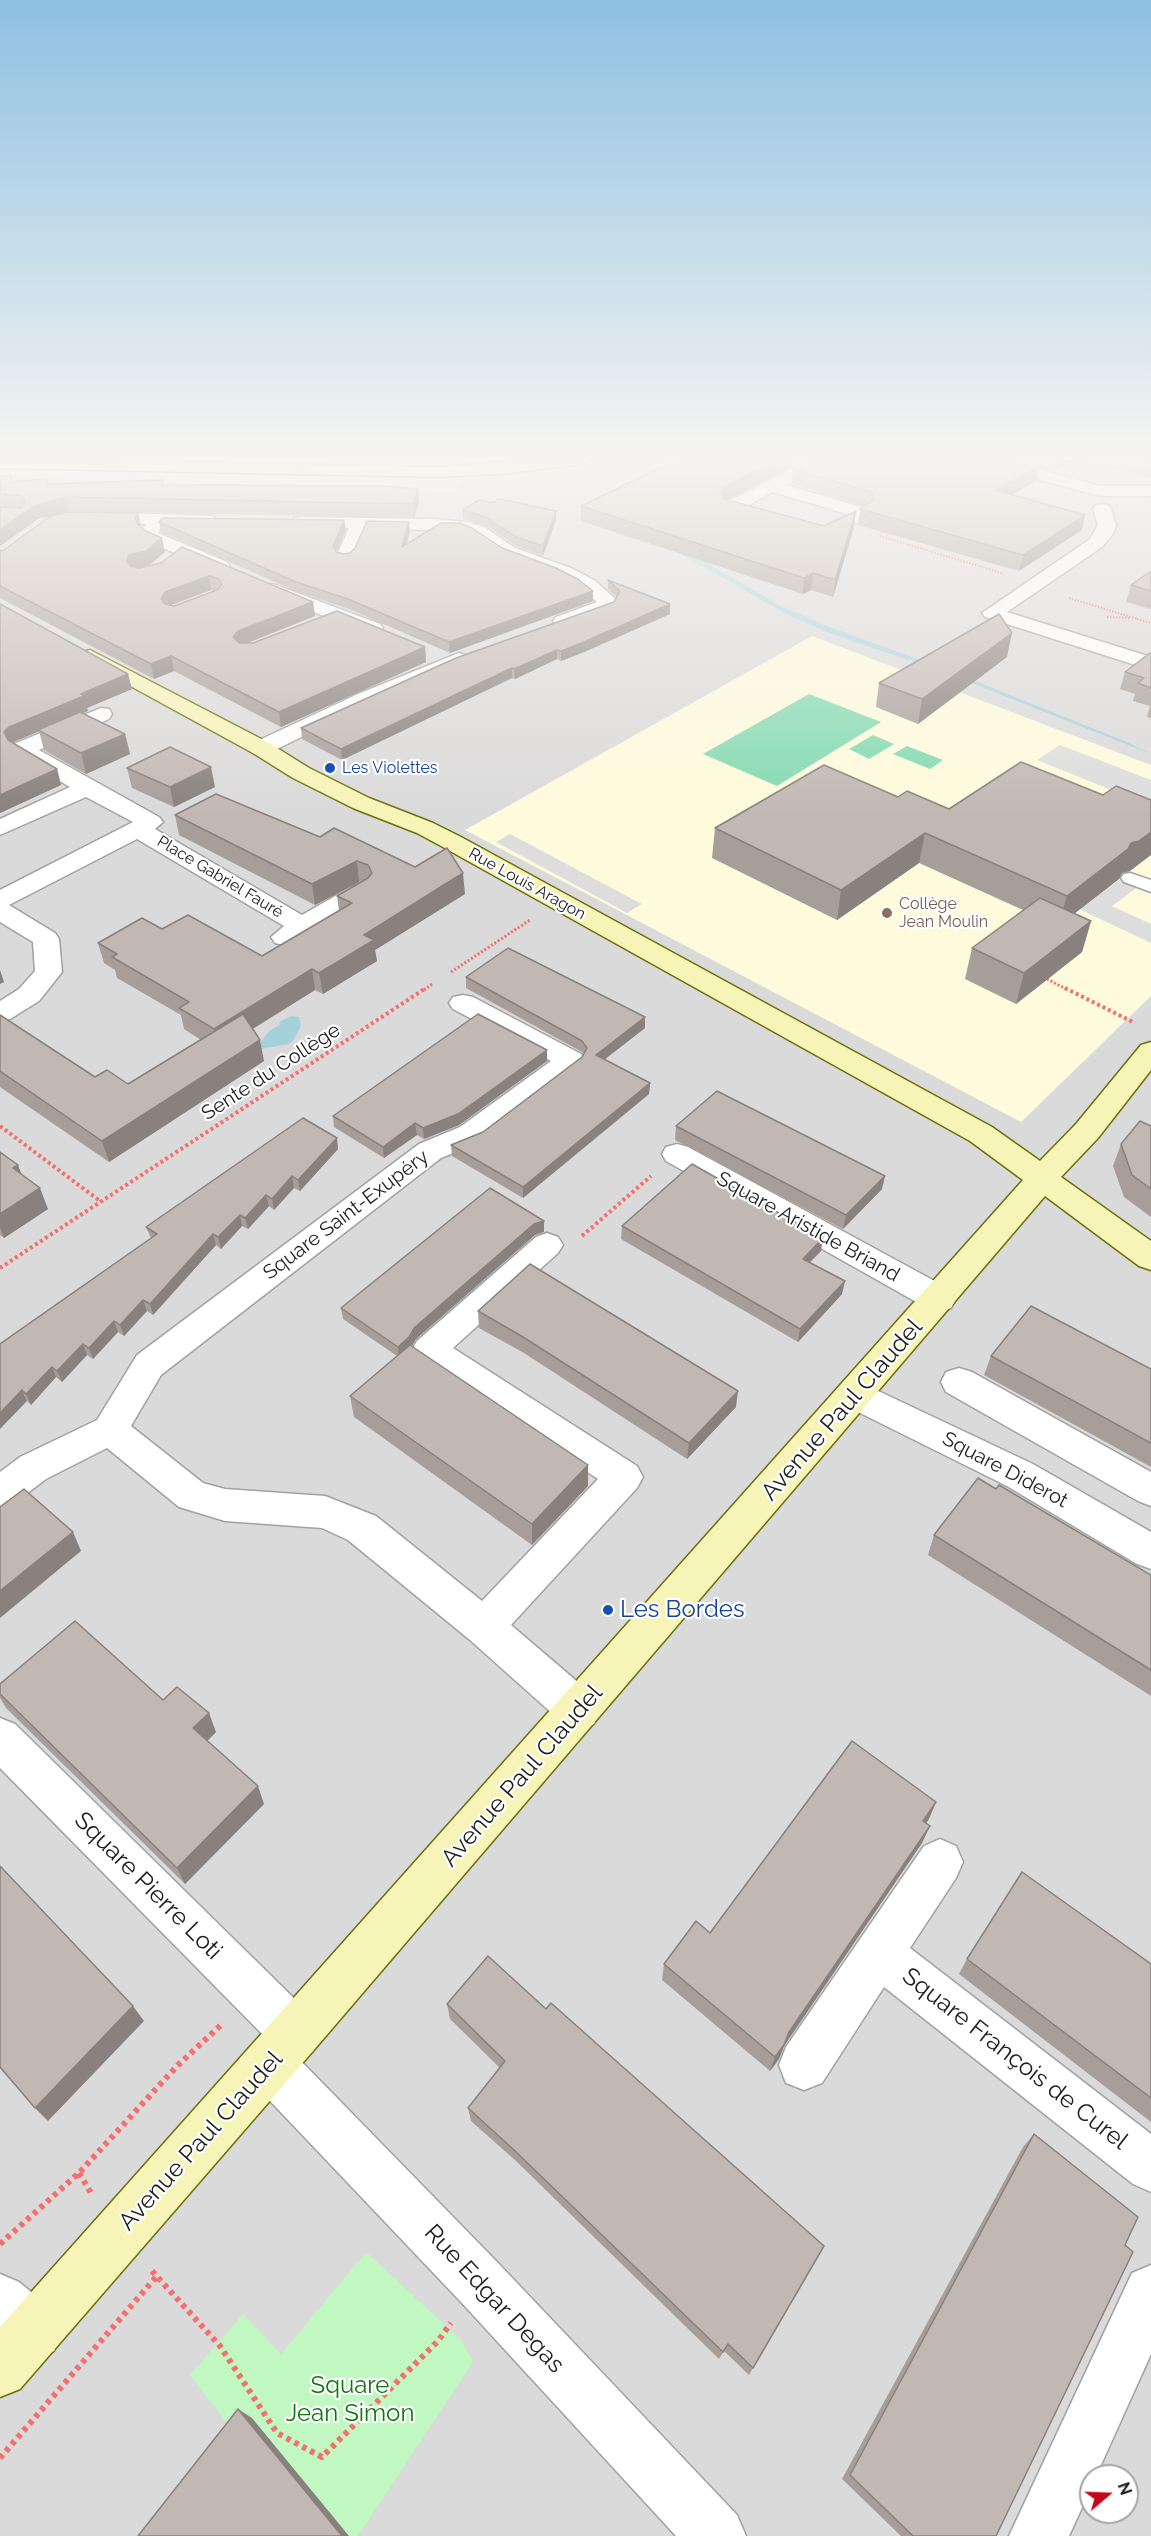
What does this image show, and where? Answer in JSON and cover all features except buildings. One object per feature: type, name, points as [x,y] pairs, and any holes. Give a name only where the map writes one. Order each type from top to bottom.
[{"type":"street","points":[[545,627],[606,605],[608,602],[587,584],[574,577]]},
{"type":"street","points":[[1045,577],[992,613],[1151,664]]},
{"type":"street","points":[[254,581],[290,598],[341,615],[386,634]]},
{"type":"street","points":[[310,628],[341,615]]},
{"type":"street","name":"Rue Louis Aragon","points":[[71,645],[261,748],[301,773],[361,803],[443,837],[981,1134],[1042,1181],[1151,1258]]},
{"type":"street","points":[[425,650],[449,662]]},
{"type":"street","points":[[261,748],[365,698],[472,654]]},
{"type":"street","name":"Place Gabriel Fauré","points":[[0,900],[151,822],[87,788],[22,749],[101,714]]},
{"type":"street","points":[[0,828],[87,788]]},
{"type":"street","name":"Place Gabriel Fauré","points":[[138,829],[293,931],[360,892]]},
{"type":"street","points":[[0,911],[46,939],[49,972],[29,995],[0,1013]]},
{"type":"street","name":"Square Saint-Exupéry","points":[[110,1430],[149,1365],[430,1151],[471,1134],[571,1060],[463,1003]]},
{"type":"street","name":"Avenue Paul Claudel","points":[[11,2334],[116,2237],[283,2049],[1042,1181],[1146,1039]]},
{"type":"street","name":"Square Aristide Briand","points":[[677,1154],[939,1299]]},
{"type":"street","points":[[484,1627],[624,1477],[429,1350],[548,1245]]},
{"type":"street","points":[[960,1382],[1151,1490]]},
{"type":"street","name":"Square Diderot","points":[[855,1394],[1020,1475],[1151,1552]]},
{"type":"street","points":[[0,1492],[33,1468],[110,1430],[192,1496],[225,1505],[325,1512],[362,1528],[484,1627],[579,1710]]},
{"type":"street","points":[[1020,1475],[1049,1434]]},
{"type":"street","name":"Square Pierre Loti","points":[[0,1738],[250,1990],[283,2049]]},
{"type":"street","points":[[804,2065],[940,1862]]},
{"type":"street","name":"Square François de Curel","points":[[879,1953],[1151,2166]]},
{"type":"street","name":"Rue Edgar Degas","points":[[283,2049],[480,2283],[716,2536]]},
{"type":"street","points":[[1039,2536],[1151,2292]]},
{"type":"lane","points":[[1130,878],[1151,887]]},
{"type":"path","points":[[1010,577],[1138,619]]},
{"type":"path","points":[[442,978],[558,901]]},
{"type":"path","points":[[1047,979],[1146,1039]]},
{"type":"path","name":"Sente du Collège","points":[[0,1268],[432,984]]},
{"type":"path","points":[[0,1126],[101,1201]]},
{"type":"path","points":[[548,1245],[566,1250],[677,1154]]},
{"type":"path","points":[[0,2244],[79,2173],[177,2066],[213,2034],[250,1990]]},
{"type":"path","points":[[79,2173],[116,2237],[157,2276],[220,2346],[277,2433],[322,2457],[438,2341],[480,2283]]},
{"type":"path","points":[[0,2458],[157,2276]]},
{"type":"shaded area","points":[[0,577],[1151,577],[1151,2536],[0,2536]]},
{"type":"shaded area","name":"Collège Jean Moulin","points":[[812,636],[1151,765],[1151,996],[1021,1122],[465,830]]},
{"type":"shaded area","points":[[1060,745],[1151,780],[1151,806],[1037,760]]},
{"type":"shaded area","points":[[510,834],[642,904],[627,913],[496,842]]},
{"type":"shaded area","points":[[1119,880],[1138,887],[1112,906],[1151,924],[1151,943],[1079,909]]},
{"type":"green space","points":[[809,694],[881,722],[777,786],[703,754]]},
{"type":"green space","points":[[873,735],[894,744],[869,759],[849,749]]},
{"type":"green space","points":[[907,746],[943,760],[930,769],[893,754]]},
{"type":"green space","name":"Square Jean Simon","points":[[366,2252],[461,2340],[473,2362],[358,2536],[349,2536],[252,2419],[238,2437],[190,2375],[243,2314],[281,2354]]},
{"type":"water","points":[[722,577],[732,577],[779,605],[824,625],[953,672],[1127,742],[1151,754],[938,670],[832,634],[788,615]]},
{"type":"water","points":[[291,1016],[299,1017],[301,1026],[293,1041],[289,1044],[261,1049],[259,1045],[269,1031],[280,1025],[279,1022]]},
{"type":"place","name":"Les Violettes","points":[[330,768]]},
{"type":"place","name":"Collège Jean Moulin","points":[[887,913]]},
{"type":"place","name":"Les Bordes","points":[[608,1610]]}]
